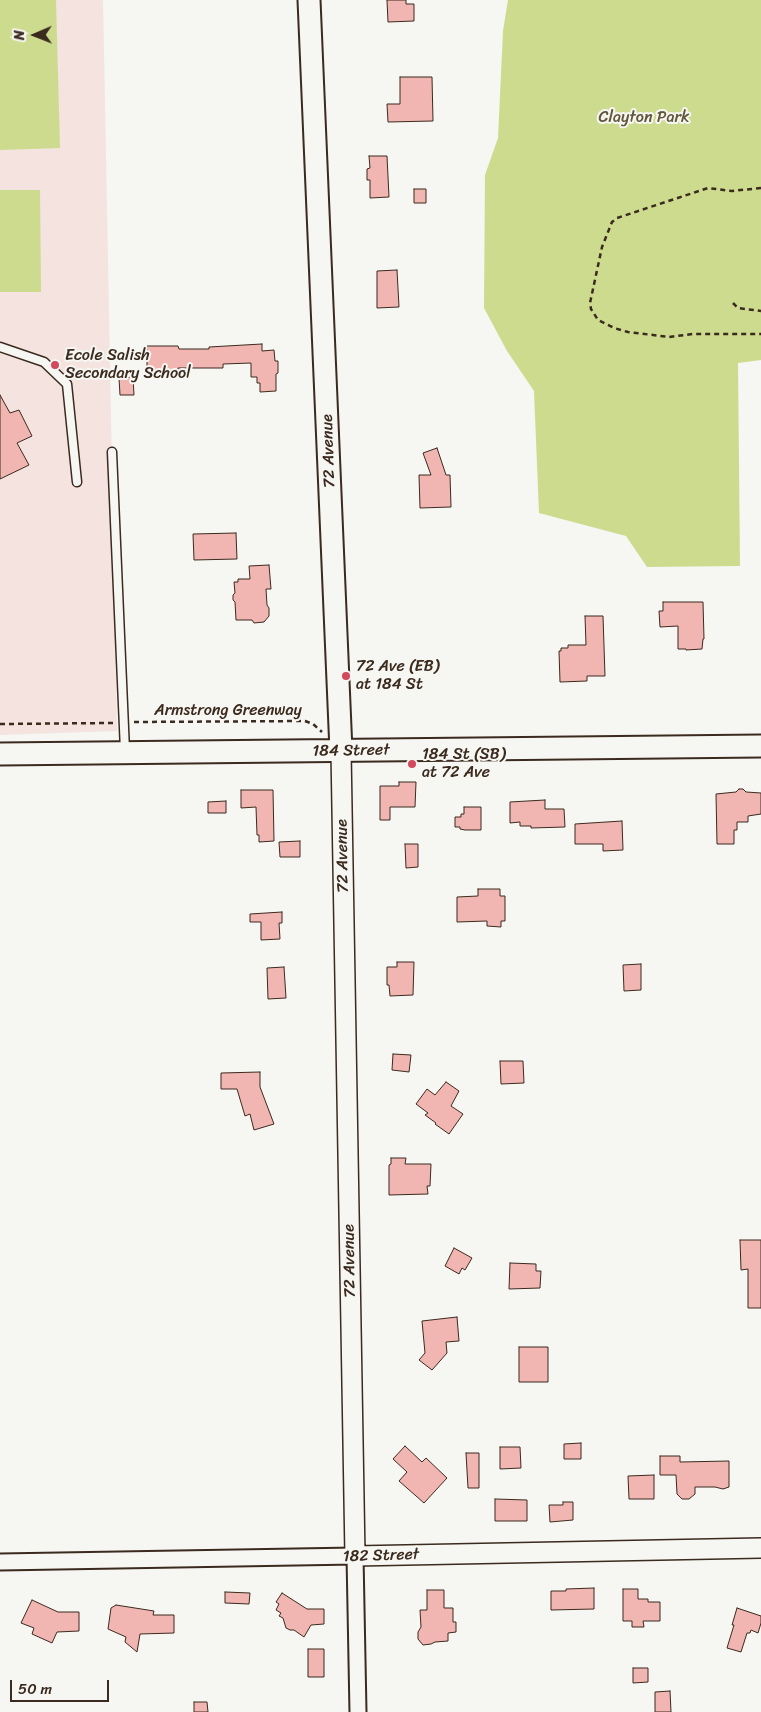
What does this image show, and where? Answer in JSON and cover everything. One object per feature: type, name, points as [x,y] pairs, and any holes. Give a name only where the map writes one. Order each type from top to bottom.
[{"type":"main road","name":"72 Avenue","points":[[310,0],[341,751]]},
{"type":"main road","name":"184 Street","points":[[0,754],[761,746]]},
{"type":"street","name":"72 Avenue","points":[[341,751],[358,1712]]},
{"type":"street","name":"182 Street","points":[[0,1562],[761,1548]]},
{"type":"lane","points":[[0,347],[44,362],[67,384],[77,482]]},
{"type":"lane","points":[[112,452],[125,753]]},
{"type":"path","points":[[761,188],[732,191],[708,188],[617,218],[612,222],[602,247],[590,303],[598,320],[628,332],[669,337],[693,334],[761,334]]},
{"type":"path","points":[[733,303],[738,308],[761,311]]},
{"type":"path","name":"Armstrong Greenway","points":[[132,722],[305,721],[313,724],[322,732]]},
{"type":"path","points":[[0,724],[112,722]]},
{"type":"shaded area","name":"Ecole Salish Secondary School","points":[[0,0],[103,0],[117,731],[0,735]]},
{"type":"green space","points":[[0,0],[56,0],[60,148],[0,150]]},
{"type":"green space","name":"Clayton Park","points":[[508,0],[761,0],[761,360],[738,363],[740,566],[647,567],[626,536],[539,513],[534,391],[507,351],[484,308],[485,175],[498,138],[503,31]]},
{"type":"green space","points":[[0,190],[40,190],[41,292],[0,292]]},
{"type":"building","points":[[387,0],[406,0],[406,4],[414,4],[414,21],[388,22]]},
{"type":"building","points":[[400,77],[432,77],[433,121],[388,122],[387,104],[400,104]]},
{"type":"building","points":[[369,156],[387,156],[389,197],[370,198],[370,180],[367,180],[367,169],[370,168]]},
{"type":"building","points":[[414,189],[426,189],[426,203],[414,203]]},
{"type":"building","points":[[397,270],[399,307],[377,308],[377,271]]},
{"type":"building","points":[[262,344],[262,351],[274,350],[275,361],[278,361],[276,391],[260,392],[260,383],[257,383],[257,377],[251,377],[251,363],[223,364],[223,368],[178,368],[178,373],[147,373],[147,346],[209,349],[209,347]]},
{"type":"building","points":[[133,377],[134,395],[120,395],[119,378]]},
{"type":"building","points":[[0,395],[10,413],[19,410],[32,436],[17,443],[29,465],[0,479]]},
{"type":"building","points":[[437,448],[446,475],[450,475],[451,507],[420,508],[419,475],[431,475],[423,453]]},
{"type":"building","points":[[236,533],[237,559],[194,560],[193,534]]},
{"type":"building","points":[[269,565],[271,589],[266,589],[269,616],[264,622],[254,623],[252,620],[236,620],[235,602],[233,600],[235,593],[234,582],[238,582],[238,579],[250,579],[249,566]]},
{"type":"building","points":[[663,602],[703,602],[704,639],[702,649],[678,649],[678,626],[660,627],[659,611],[663,611]]},
{"type":"building","points":[[585,616],[603,616],[605,676],[587,676],[587,681],[560,682],[559,651],[561,651],[561,648],[568,648],[568,645],[586,645]]},
{"type":"building","points":[[399,782],[416,782],[415,807],[390,807],[390,820],[380,820],[380,786],[399,786]]},
{"type":"building","points":[[739,789],[743,789],[746,792],[761,793],[761,814],[748,816],[748,822],[737,822],[737,830],[734,830],[734,844],[717,844],[716,794],[736,792]]},
{"type":"building","points":[[241,790],[273,790],[274,841],[259,842],[256,807],[241,808]]},
{"type":"building","points":[[545,800],[545,809],[564,809],[565,827],[531,828],[531,826],[520,826],[520,822],[510,823],[510,802]]},
{"type":"building","points":[[226,801],[226,813],[208,813],[208,802]]},
{"type":"building","points":[[464,807],[481,807],[481,830],[465,830],[455,827],[455,817],[461,817],[461,814],[464,814]]},
{"type":"building","points":[[622,821],[623,850],[603,851],[603,844],[575,844],[575,824]]},
{"type":"building","points":[[300,841],[300,857],[280,857],[279,842]]},
{"type":"building","points":[[405,844],[418,844],[418,867],[406,868]]},
{"type":"building","points":[[478,889],[500,889],[500,896],[505,896],[505,921],[501,921],[501,927],[487,926],[487,921],[457,922],[457,897],[478,896]]},
{"type":"building","points":[[282,912],[282,923],[279,923],[280,939],[261,940],[261,922],[250,922],[250,914]]},
{"type":"building","points":[[397,962],[414,962],[413,995],[390,996],[389,985],[387,985],[387,967],[397,967]]},
{"type":"building","points":[[641,964],[641,990],[624,991],[623,965]]},
{"type":"building","points":[[284,967],[286,998],[268,999],[267,968]]},
{"type":"building","points":[[393,1054],[411,1055],[409,1072],[392,1070]]},
{"type":"building","points":[[500,1061],[523,1061],[524,1083],[501,1084]]},
{"type":"building","points":[[260,1072],[260,1087],[274,1124],[254,1130],[250,1114],[245,1116],[237,1089],[221,1089],[221,1073]]},
{"type":"building","points":[[446,1082],[459,1091],[451,1106],[463,1114],[449,1134],[425,1115],[428,1113],[416,1104],[427,1089],[435,1095]]},
{"type":"building","points":[[391,1158],[406,1158],[405,1164],[431,1164],[430,1186],[427,1186],[428,1194],[389,1195],[389,1165],[391,1164]]},
{"type":"building","points":[[740,1240],[761,1240],[761,1308],[748,1308],[748,1269],[741,1270]]},
{"type":"building","points":[[454,1248],[472,1258],[465,1270],[462,1268],[459,1274],[445,1266]]},
{"type":"building","points":[[510,1263],[536,1264],[536,1271],[541,1271],[540,1288],[509,1289]]},
{"type":"building","points":[[457,1317],[459,1341],[446,1342],[447,1353],[432,1370],[419,1360],[425,1353],[422,1321]]},
{"type":"building","points":[[519,1347],[548,1347],[548,1382],[519,1382]]},
{"type":"building","points":[[581,1443],[581,1459],[564,1459],[564,1444]]},
{"type":"building","points":[[405,1446],[422,1462],[426,1458],[447,1478],[424,1503],[399,1481],[407,1472],[393,1459]]},
{"type":"building","points":[[500,1447],[520,1447],[521,1468],[500,1469]]},
{"type":"building","points":[[466,1453],[479,1453],[479,1488],[468,1488]]},
{"type":"building","points":[[660,1456],[680,1456],[680,1462],[729,1461],[729,1487],[723,1489],[695,1487],[695,1494],[689,1499],[682,1499],[677,1494],[676,1475],[660,1475]]},
{"type":"building","points":[[654,1475],[654,1499],[629,1499],[628,1476]]},
{"type":"building","points":[[495,1499],[527,1500],[527,1521],[495,1521]]},
{"type":"building","points":[[563,1502],[573,1502],[573,1520],[550,1522],[549,1505],[563,1505]]},
{"type":"building","points":[[594,1588],[594,1609],[551,1610],[551,1591]]},
{"type":"building","points":[[623,1589],[638,1589],[638,1599],[648,1599],[648,1602],[660,1602],[660,1621],[643,1621],[644,1627],[632,1627],[632,1621],[623,1621]]},
{"type":"building","points":[[427,1590],[444,1590],[444,1608],[453,1608],[453,1622],[456,1622],[456,1632],[448,1633],[448,1641],[423,1645],[418,1639],[418,1632],[421,1627],[420,1610],[427,1610]]},
{"type":"building","points":[[225,1592],[250,1593],[249,1604],[225,1603]]},
{"type":"building","points":[[282,1593],[307,1609],[324,1609],[324,1624],[311,1625],[304,1637],[294,1630],[286,1628],[283,1618],[279,1616],[281,1613],[276,1610],[279,1604],[276,1602]]},
{"type":"building","points":[[32,1600],[58,1612],[79,1612],[79,1631],[57,1632],[52,1643],[32,1634],[34,1628],[21,1623]]},
{"type":"building","points":[[116,1605],[154,1611],[153,1615],[174,1615],[174,1633],[140,1634],[137,1652],[125,1642],[126,1637],[108,1629],[111,1608]]},
{"type":"building","points":[[737,1608],[761,1616],[758,1633],[751,1630],[750,1633],[747,1633],[741,1652],[727,1648]]},
{"type":"building","points":[[308,1649],[324,1649],[324,1677],[308,1677]]},
{"type":"building","points":[[633,1668],[648,1668],[648,1682],[633,1683]]},
{"type":"building","points":[[670,1691],[671,1712],[655,1712],[655,1692]]},
{"type":"building","points":[[194,1702],[207,1702],[208,1712],[194,1712]]},
{"type":"place","name":"Ecole Salish Secondary School","points":[[55,365]]},
{"type":"place","name":"72 Ave (EB) at 184 St","points":[[346,676]]},
{"type":"place","name":"184 St (SB) at 72 Ave","points":[[412,764]]}]
